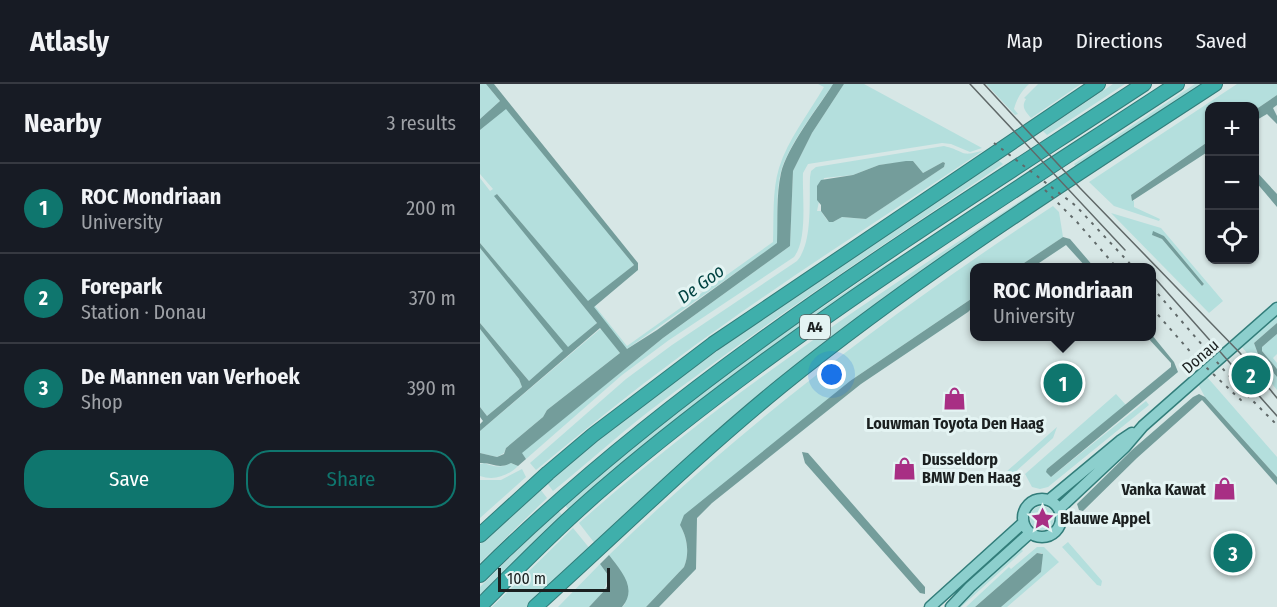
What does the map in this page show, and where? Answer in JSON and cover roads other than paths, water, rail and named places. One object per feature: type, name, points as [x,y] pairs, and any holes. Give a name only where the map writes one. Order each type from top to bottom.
[{"type":"highway","points":[[1080,98],[1098,84]]},
{"type":"highway","points":[[480,535],[593,435],[713,344],[859,244],[1080,98],[1105,84]]},
{"type":"highway","name":"A4","points":[[480,575],[570,490],[624,444],[766,337],[1144,84]]},
{"type":"highway","name":"A4","points":[[480,606],[607,484],[778,352],[914,258],[1177,84]]},
{"type":"highway","name":"A4","points":[[535,607],[688,465],[781,386],[851,331],[955,257],[1215,84]]},
{"type":"highway","points":[[545,607],[576,570]]},
{"type":"main road","name":"Donau","points":[[1059,509],[1125,447],[1143,426],[1277,308]]},
{"type":"main road","name":"Donau","points":[[1049,500],[1120,441],[1143,426]]},
{"type":"main road","points":[[1039,499],[1049,500],[1059,509],[1060,523],[1054,532],[1043,537],[1030,533],[1023,523],[1024,512],[1030,503],[1039,499]]},
{"type":"main road","points":[[930,607],[1023,523]]},
{"type":"main road","points":[[951,607],[1030,533]]},
{"type":"tram line","points":[[970,84],[1125,250]]},
{"type":"tram line","points":[[984,84],[1153,263]]},
{"type":"tram line","points":[[1156,266],[1240,353],[1277,398]]},
{"type":"tram line","points":[[1156,280],[1277,416]]},
{"type":"railway","points":[[994,143],[1076,206],[1129,263]]},
{"type":"railway","points":[[1045,190],[1113,263]]},
{"type":"railway","points":[[1156,292],[1236,384],[1277,425]]},
{"type":"railway","points":[[1156,313],[1194,356],[1243,402]]},
{"type":"place","name":"Forepark","points":[[1251,375]]},
{"type":"place","name":"ROC Mondriaan","points":[[1063,383]]},
{"type":"place","name":"Louwman Toyota Den Haag","points":[[955,398]]},
{"type":"place","name":"Dusseldorp BMW Den Haag","points":[[904,468]]},
{"type":"place","name":"Vanka Kawat","points":[[1224,489]]},
{"type":"place","name":"Blauwe Appel","points":[[1042,518]]},
{"type":"place","name":"De Mannen van Verhoek","points":[[1233,553]]},
{"type":"water label","name":"De Goo","points":[[701,284]]}]
